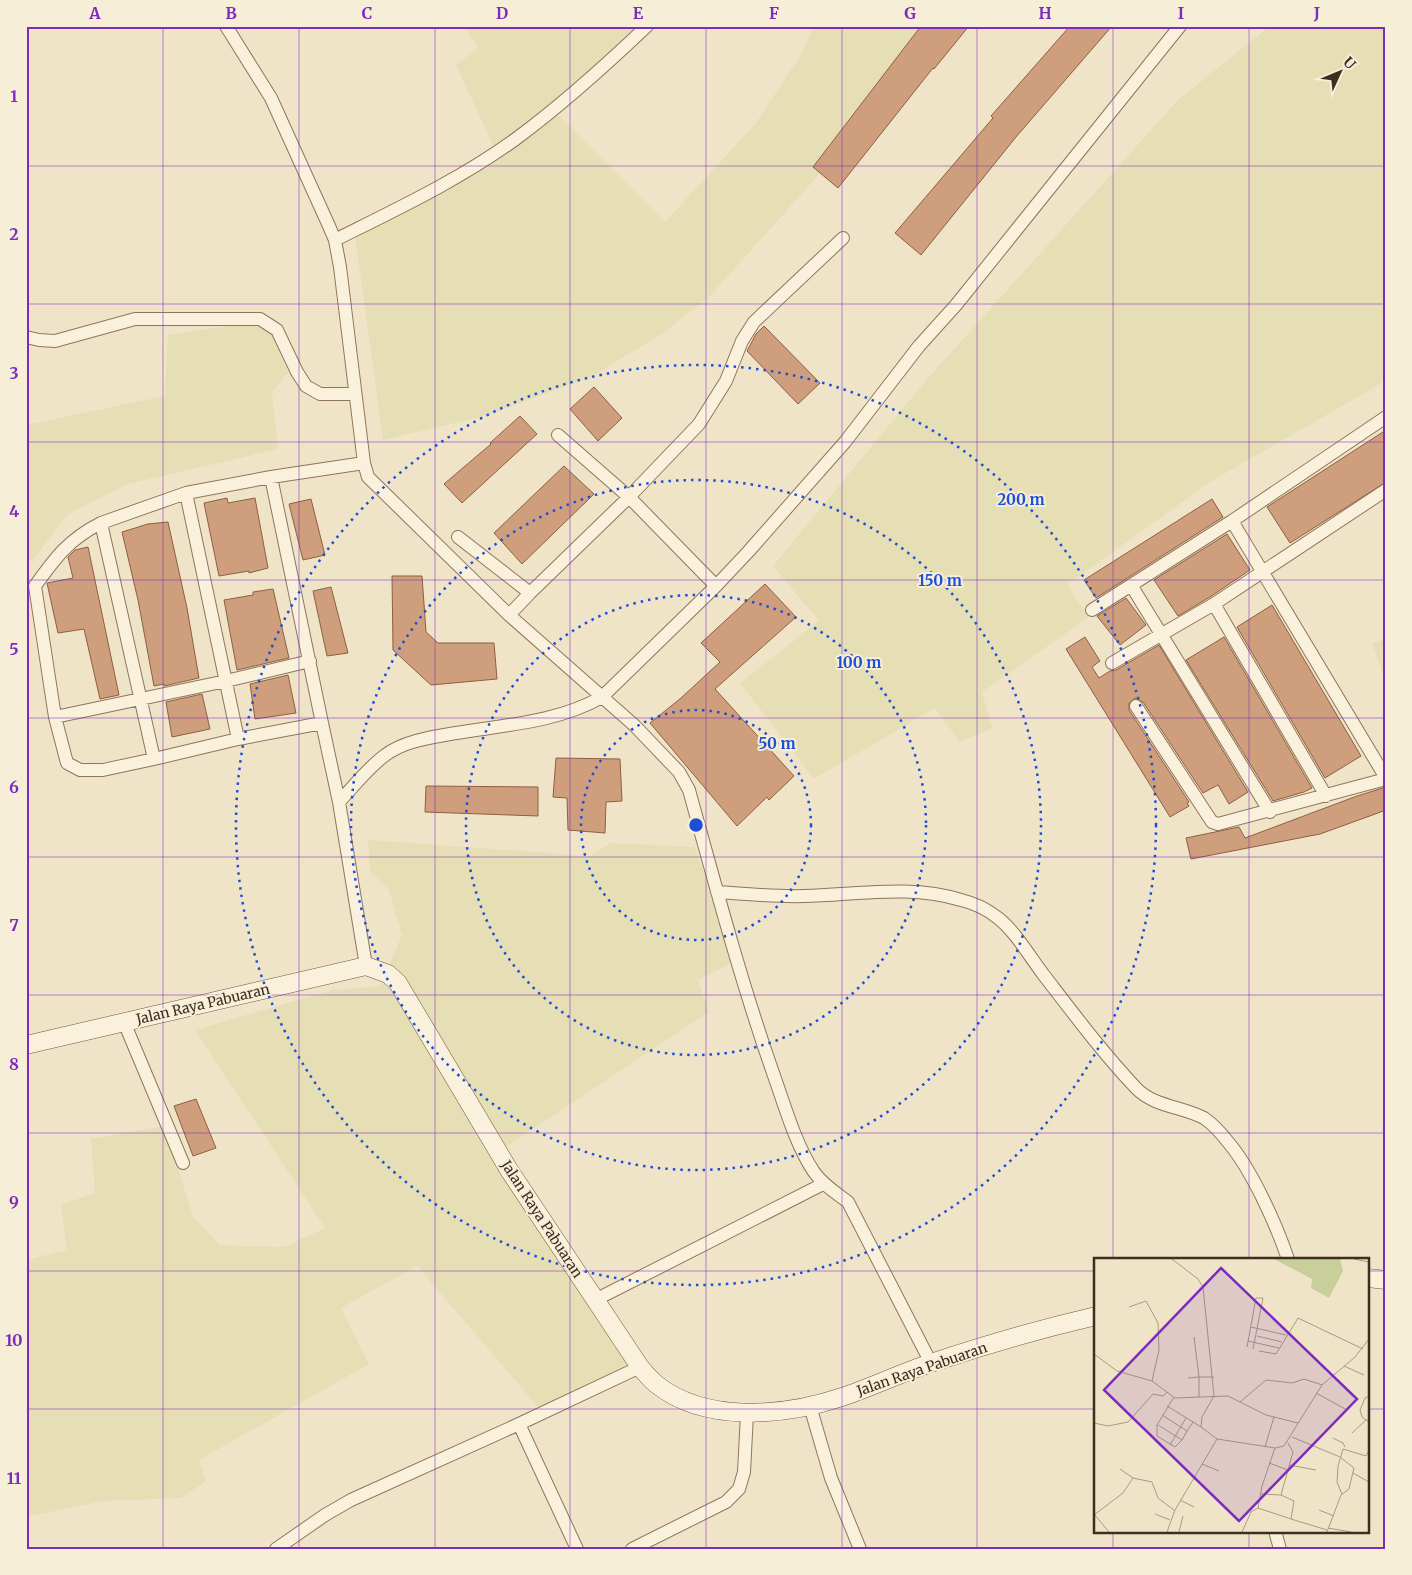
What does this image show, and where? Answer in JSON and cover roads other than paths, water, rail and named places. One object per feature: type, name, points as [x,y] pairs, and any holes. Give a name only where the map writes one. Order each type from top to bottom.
[{"type":"street","points":[[226,26],[271,98],[335,240],[340,267],[354,394],[364,463],[368,477],[509,615],[634,725],[672,764],[684,780],[689,790],[749,1003],[790,1122],[806,1159],[823,1184],[848,1202],[931,1363]]},
{"type":"street","points":[[335,240],[453,180],[510,143],[566,100],[647,26]]},
{"type":"street","points":[[339,802],[384,755],[405,744],[437,736],[563,714],[584,708],[602,697],[716,586],[845,442],[919,346],[968,290],[1180,26]]},
{"type":"street","points":[[509,615],[629,497],[699,424],[726,381],[742,341],[754,322],[843,238]]},
{"type":"street","points":[[26,337],[55,341],[135,320],[260,319],[276,330],[306,386],[320,394],[354,394]]},
{"type":"street","points":[[1092,610],[1232,521],[1386,417]]},
{"type":"street","points":[[558,435],[629,497],[716,586]]},
{"type":"street","points":[[322,723],[238,739],[103,770],[80,770],[67,763],[55,717],[34,586],[68,543],[101,523],[186,493],[271,477],[364,463]]},
{"type":"street","points":[[271,477],[339,802],[366,966]]},
{"type":"street","points":[[1112,664],[1214,604],[1386,490]]},
{"type":"street","points":[[186,493],[238,739]]},
{"type":"street","points":[[1136,706],[1212,822],[1218,824],[1270,812],[1386,779],[1263,570],[1232,521]]},
{"type":"street","points":[[101,523],[154,759]]},
{"type":"street","points":[[458,537],[530,593]]},
{"type":"street","points":[[1131,585],[1270,812]]},
{"type":"street","points":[[1214,604],[1326,796]]},
{"type":"street","points":[[55,717],[226,681],[310,661]]},
{"type":"street","points":[[717,892],[803,896],[903,892],[933,894],[963,900],[982,908],[999,919],[1016,938],[1084,1027],[1137,1089],[1151,1099],[1203,1118],[1230,1144],[1263,1199],[1288,1258]]},
{"type":"street","name":"Jalan Raya Pabuaran","points":[[26,1045],[366,966],[388,974],[398,983],[509,1170],[640,1367],[656,1383],[680,1398],[710,1409],[748,1414],[810,1406],[842,1397],[931,1363],[1024,1334],[1094,1316]]},
{"type":"street","points":[[124,1022],[183,1162]]},
{"type":"street","points":[[595,1300],[823,1184]]},
{"type":"street","points":[[1370,1278],[1386,1280]]},
{"type":"street","points":[[279,1548],[325,1515],[351,1500],[520,1424],[640,1367]]},
{"type":"street","points":[[810,1406],[831,1478],[860,1549]]},
{"type":"street","points":[[632,1549],[726,1502],[739,1489],[744,1472],[748,1414]]},
{"type":"street","points":[[520,1424],[577,1549]]},
{"type":"street","points":[[1275,1532],[1280,1549]]}]
